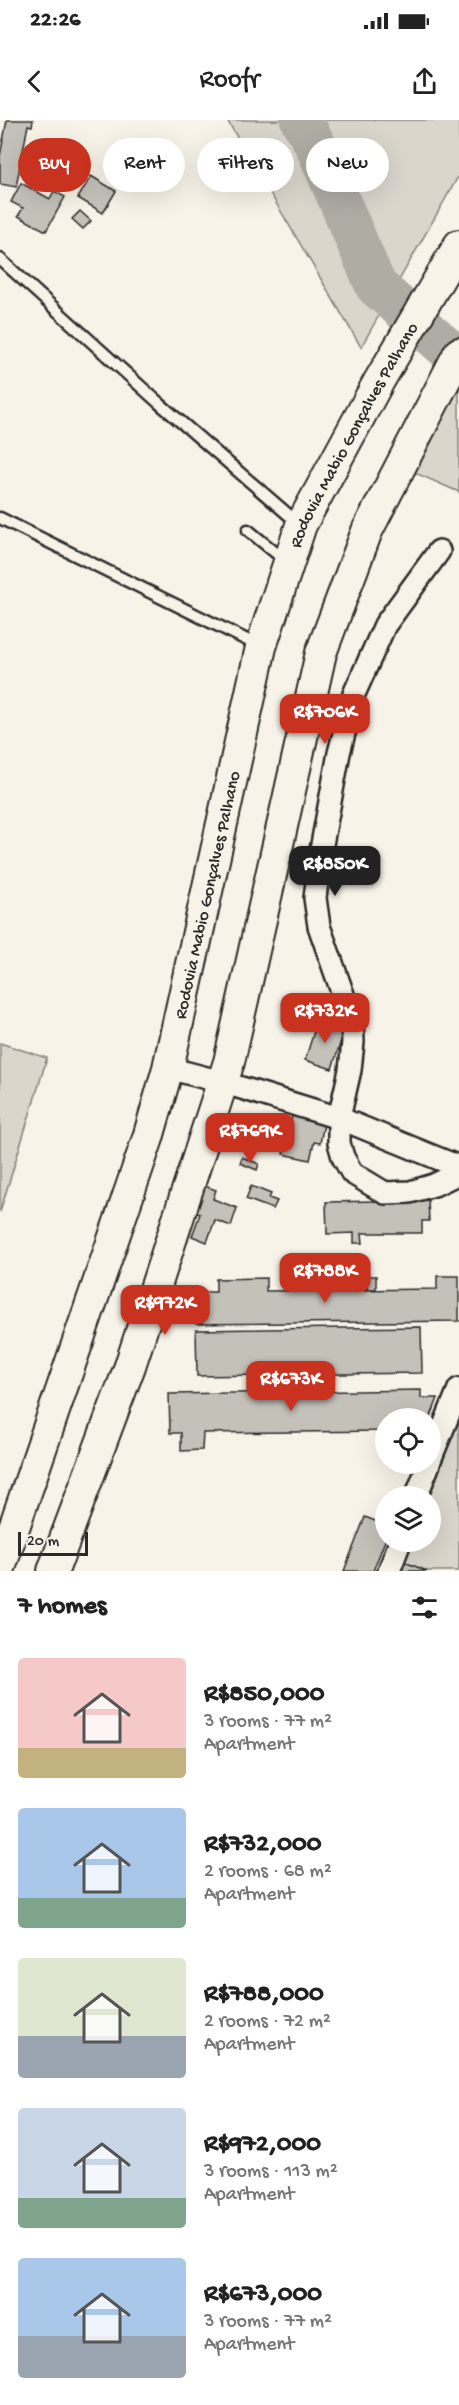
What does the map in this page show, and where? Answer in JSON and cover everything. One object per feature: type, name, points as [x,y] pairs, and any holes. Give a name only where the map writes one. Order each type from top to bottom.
[{"type":"main road","name":"Rodovia Mabio Gonçalves Palhano","points":[[0,1568],[148,1138],[168,1068],[261,648],[301,525],[379,381],[453,255]]},
{"type":"main road","points":[[53,1571],[130,1366],[222,1082],[321,653],[367,531],[459,353]]},
{"type":"street","points":[[439,551],[385,625],[354,694],[339,753],[321,850],[315,898],[319,926],[352,1020],[353,1042],[350,1070],[339,1118],[339,1143],[343,1157],[352,1173],[385,1193],[410,1192],[434,1185],[459,1173]]},
{"type":"street","points":[[168,1068],[339,1118],[459,1167]]},
{"type":"street","points":[[441,1434],[459,1389]]},
{"type":"street","points":[[389,1571],[396,1552]]},
{"type":"lane","points":[[0,259],[159,403],[301,525]]},
{"type":"lane","points":[[0,518],[261,648]]},
{"type":"lane","points":[[248,530],[289,563]]},
{"type":"shaded area","points":[[227,120],[459,120],[459,175],[361,347],[270,192],[294,192],[294,138],[238,138]]},
{"type":"shaded area","points":[[459,388],[459,492],[413,472]]},
{"type":"shaded area","points":[[0,1043],[47,1058],[0,1212]]},
{"type":"shaded area","points":[[459,1409],[459,1571],[396,1571],[402,1552],[441,1552],[441,1486],[429,1486],[434,1474],[441,1474],[441,1456]]},
{"type":"building","points":[[7,120],[33,120],[32,126],[28,125],[25,138],[18,138],[16,187],[0,184],[0,156]]},
{"type":"building","points":[[91,176],[103,183],[103,192],[115,192],[103,213],[78,198],[82,192],[91,192]]},
{"type":"building","points":[[18,189],[18,192],[37,192],[50,199],[54,192],[65,197],[46,231],[18,216],[23,208],[11,202]]},
{"type":"building","points":[[80,211],[91,221],[83,229],[72,219]]},
{"type":"building","points":[[318,1019],[345,1028],[332,1069],[305,1060]]},
{"type":"building","points":[[293,1112],[325,1119],[320,1143],[314,1142],[310,1160],[283,1154]]},
{"type":"building","points":[[269,1129],[279,1131],[277,1143],[267,1141]]},
{"type":"building","points":[[242,1157],[259,1164],[257,1170],[240,1163]]},
{"type":"building","points":[[202,1185],[216,1190],[213,1199],[237,1208],[231,1226],[215,1220],[207,1242],[192,1236],[200,1214],[192,1211]]},
{"type":"building","points":[[251,1186],[271,1194],[269,1198],[277,1201],[273,1209],[246,1199]]},
{"type":"building","points":[[428,1200],[429,1221],[422,1221],[422,1233],[362,1233],[363,1243],[354,1243],[354,1233],[327,1234],[326,1202]]},
{"type":"building","points":[[366,1276],[376,1276],[376,1289],[367,1289]]},
{"type":"building","points":[[437,1276],[459,1276],[459,1321],[196,1324],[196,1292],[216,1292],[216,1279],[266,1278],[266,1291],[437,1289]]},
{"type":"building","points":[[421,1327],[422,1373],[197,1376],[196,1330]]},
{"type":"building","points":[[421,1390],[421,1398],[438,1398],[434,1408],[375,1408],[375,1431],[203,1433],[202,1450],[181,1451],[181,1433],[170,1433],[169,1394]]},
{"type":"building","points":[[365,1517],[375,1521],[375,1552],[380,1552],[373,1571],[344,1571]]},
{"type":"building","points":[[402,1561],[427,1571],[398,1571]]},
{"type":"waterway","points":[[301,120],[315,144],[376,286],[459,359]]}]
